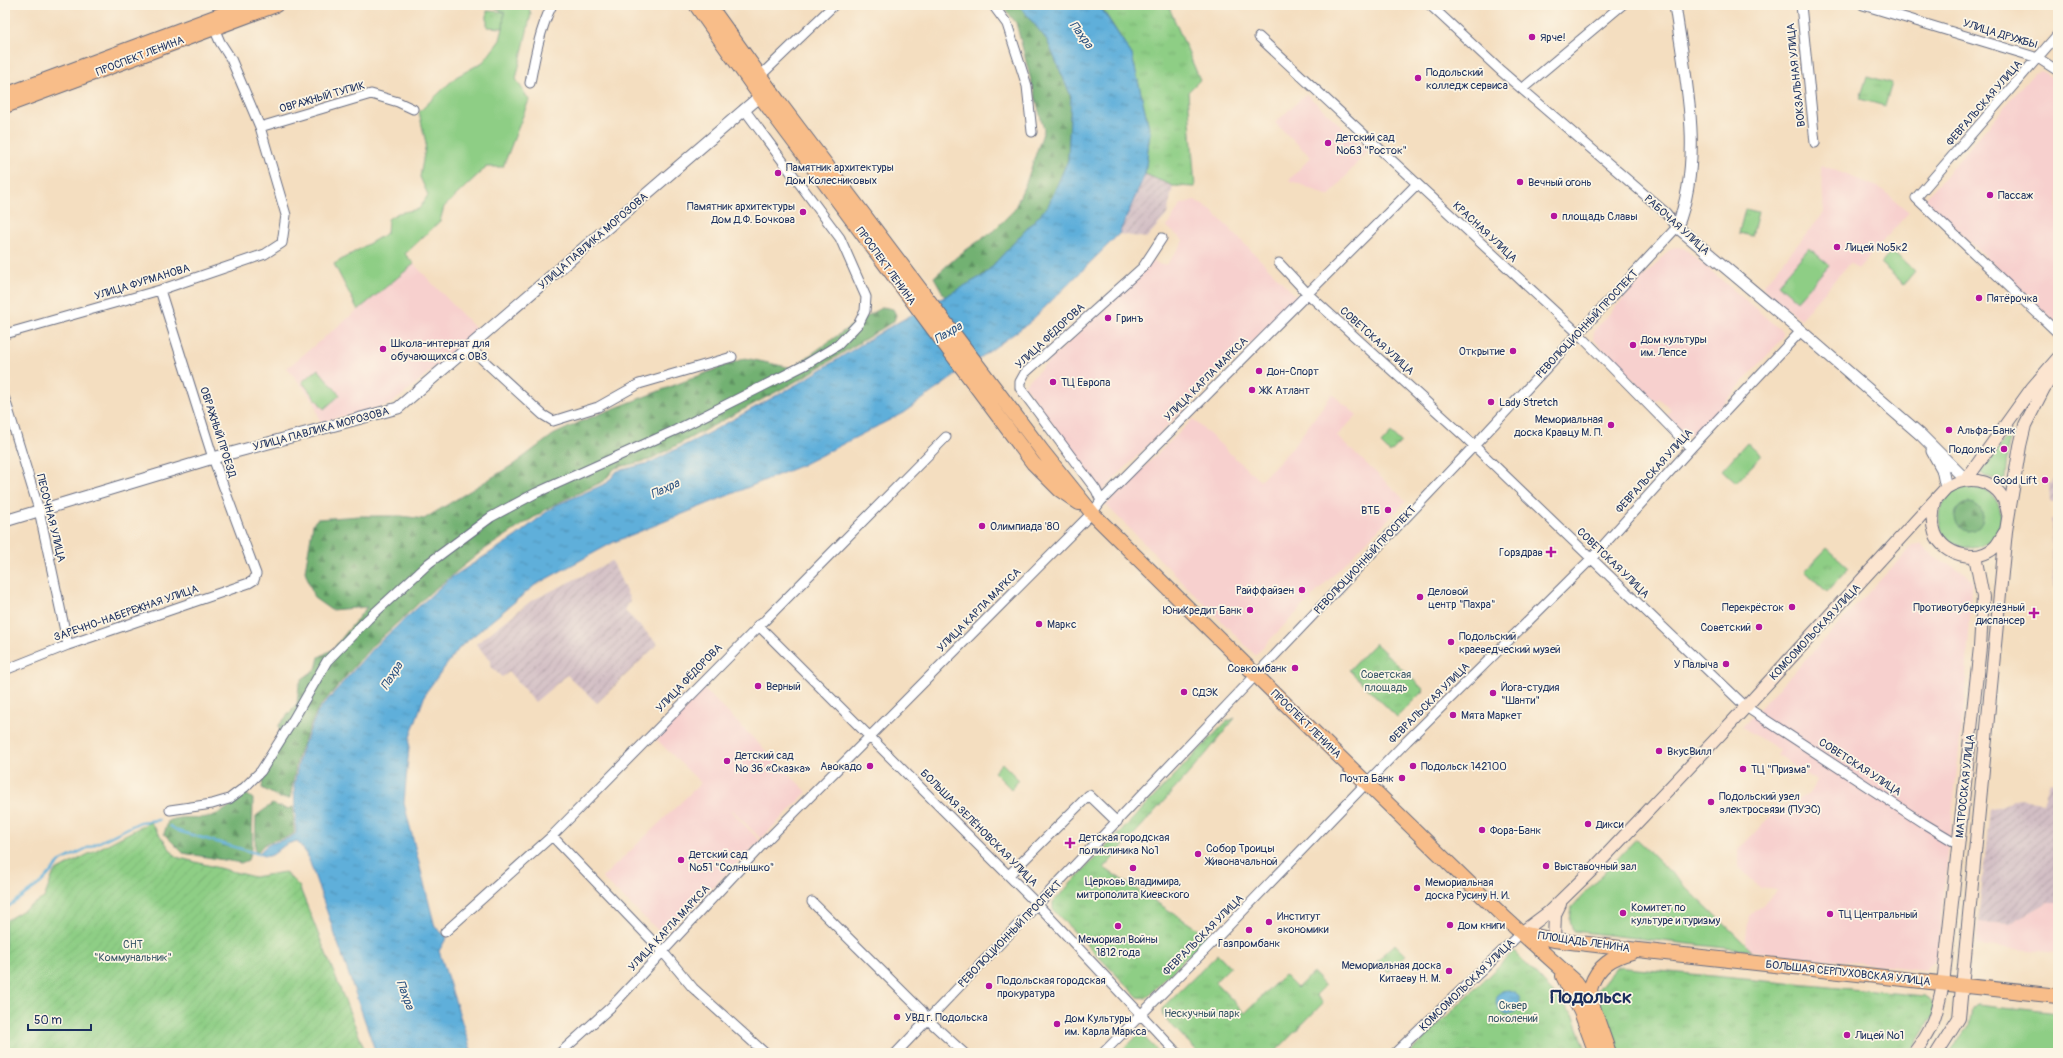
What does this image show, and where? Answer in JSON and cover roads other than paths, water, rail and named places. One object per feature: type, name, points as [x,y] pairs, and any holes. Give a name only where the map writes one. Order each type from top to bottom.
[{"type":"main road","name":"ПРОСПЕКТ ЛЕНИНА","points":[[5,95],[221,10],[247,5]]},
{"type":"main road","name":"ПРОСПЕКТ ЛЕНИНА","points":[[5,106],[276,5]]},
{"type":"main road","name":"ПРОСПЕКТ ЛЕНИНА","points":[[696,5],[765,93],[854,200],[1043,452],[1092,513],[1521,933]]},
{"type":"main road","name":"ПРОСПЕКТ ЛЕНИНА","points":[[709,5],[760,76],[765,93],[840,203],[1033,463],[1060,490],[1092,513]]},
{"type":"main road","points":[[2008,517],[2007,507],[1996,489],[1987,483],[1966,480],[2032,388],[2058,358]]},
{"type":"main road","points":[[1935,501],[1931,517],[1935,534],[1944,547],[1959,555],[1975,556],[1994,548],[2006,531],[2026,425],[2044,388],[2058,368]]},
{"type":"main road","name":"КОМСОМОЛЬСКАЯ УЛИЦА","points":[[1521,933],[1561,901],[1746,707],[1946,488],[1956,482],[1966,480]]},
{"type":"main road","name":"МАТРОССКАЯ УЛИЦА","points":[[1937,1053],[1959,1018],[2006,531]]},
{"type":"main road","name":"МАТРОССКАЯ УЛИЦА","points":[[1914,1053],[1929,1034],[1936,1016],[1943,984],[1980,647],[1983,596],[1975,556]]},
{"type":"main road","points":[[1561,901],[1555,914],[1554,940],[1559,968],[1581,1012],[1596,1053]]},
{"type":"main road","name":"ПЛОЩАДЬ ЛЕНИНА","points":[[1521,933],[1554,940],[1638,950]]},
{"type":"main road","name":"ПЛОЩАДЬ ЛЕНИНА","points":[[1521,933],[1576,982],[1593,1007]]},
{"type":"main road","name":"БОЛЬШАЯ СЕРПУХОВСКАЯ УЛИЦА","points":[[1638,950],[2058,996]]},
{"type":"main road","name":"ПЛОЩАДЬ ЛЕНИНА","points":[[1593,1007],[1590,987],[1606,964],[1614,957],[1638,950]]},
{"type":"main road","points":[[1593,1007],[1609,1053]]},
{"type":"street","points":[[530,82],[536,52],[552,5]]},
{"type":"street","points":[[760,76],[834,5]]},
{"type":"street","points":[[993,5],[1007,24],[1027,86],[1032,132]]},
{"type":"street","name":"РАБОЧАЯ УЛИЦА","points":[[1430,5],[1522,89],[1666,213],[1677,227],[1801,331],[1927,442],[1966,480]]},
{"type":"street","points":[[1522,89],[1622,5]]},
{"type":"street","name":"РЕВОЛЮЦИОННЫЙ ПРОСПЕКТ","points":[[896,1053],[927,1018],[1038,905],[1474,446],[1677,227],[1686,198],[1692,138],[1674,5]]},
{"type":"street","name":"ВОКЗАЛЬНАЯ УЛИЦА","points":[[1800,5],[1815,143]]},
{"type":"street","name":"УЛИЦА ДРУЖБЫ","points":[[1863,5],[2038,58],[2058,71]]},
{"type":"street","points":[[214,28],[220,42],[231,60],[260,127]]},
{"type":"street","name":"ФЕВРАЛЬСКАЯ УЛИЦА","points":[[2058,34],[1916,198],[2058,333]]},
{"type":"street","name":"КРАСНАЯ УЛИЦА","points":[[1259,37],[1416,185],[1578,334],[1691,448]]},
{"type":"street","name":"УЛИЦА ПАВЛИКА МОРОЗОВА","points":[[5,521],[213,458],[398,408],[470,348],[744,109],[765,93]]},
{"type":"street","name":"ОВРАЖНЫЙ ТУПИК","points":[[260,127],[371,94],[398,102],[413,109]]},
{"type":"street","points":[[170,810],[212,804],[229,799],[245,787],[261,771],[293,720],[327,661],[368,618],[429,562],[491,517],[536,493],[676,430],[805,365],[838,345],[859,323],[866,311],[866,297],[840,238],[744,109]]},
{"type":"street","name":"УЛИЦА ФУРМАНОВА","points":[[5,334],[160,290],[265,254],[282,243],[286,215],[260,127]]},
{"type":"street","name":"УЛИЦА КАРЛА МАРКСА","points":[[560,1053],[612,1006],[764,843],[1092,513],[1101,501],[1416,185]]},
{"type":"street","name":"УЛИЦА ФЁДОРОВА","points":[[1101,501],[1096,490],[1020,388],[1020,382],[1025,373],[1143,267],[1162,238]]},
{"type":"street","name":"СОВЕТСКАЯ УЛИЦА","points":[[1279,263],[1308,294],[1474,446],[1746,707],[1917,819],[1958,844]]},
{"type":"street","name":"ОВРАЖНЫЙ ПРОЕЗД","points":[[160,290],[213,458],[256,574],[254,580]]},
{"type":"street","name":"ФЕВРАЛЬСКАЯ УЛИЦА","points":[[1103,1053],[1207,948],[1407,741],[1591,559],[1691,448],[1801,331]]},
{"type":"street","points":[[470,348],[543,415],[553,421],[598,407],[639,384],[732,357]]},
{"type":"street","name":"ПЕСОЧНАЯ УЛИЦА","points":[[5,399],[38,510],[68,645]]},
{"type":"street","name":"УЛИЦА ФЁДОРОВА","points":[[445,932],[552,836],[946,437]]},
{"type":"street","name":"РАБОЧАЯ УЛИЦА","points":[[1927,442],[1942,469],[1946,488]]},
{"type":"street","name":"ЗАРЕЧНО-НАБЕРЕЖНАЯ УЛИЦА","points":[[5,670],[68,645],[254,580]]},
{"type":"street","name":"БОЛЬШАЯ ЗЕЛЁНОВСКАЯ УЛИЦА","points":[[758,626],[1009,875],[1177,1053]]},
{"type":"street","points":[[1009,875],[1089,795],[1117,822]]},
{"type":"street","points":[[552,836],[663,952],[693,988],[765,1053]]},
{"type":"street","points":[[812,902],[922,1011],[927,1018],[964,1053]]},
{"type":"street","name":"КОМСОМОЛЬСКАЯ УЛИЦА","points":[[1396,1053],[1521,933]]},
{"type":"water","name":"Пахра","points":[[1019,5],[1099,5],[1132,55],[1150,132],[1145,174],[1119,234],[1029,323],[903,413],[800,466],[614,542],[535,585],[460,647],[426,692],[410,737],[404,803],[435,927],[447,937],[439,951],[472,1053],[376,1053],[307,854],[297,841],[283,846],[274,854],[263,856],[259,854],[263,849],[272,843],[287,839],[296,833],[294,786],[300,754],[318,711],[373,648],[449,579],[515,537],[554,506],[607,483],[617,471],[649,463],[703,436],[801,382],[886,329],[984,275],[1048,206],[1068,160],[1071,96],[1047,40]]},
{"type":"water","points":[[1508,990],[1517,993],[1520,1002],[1517,1011],[1508,1014],[1499,1011],[1496,1002],[1499,993]]},
{"type":"waterway","points":[[5,909],[41,883],[61,861],[140,822],[159,820]]},
{"type":"waterway","points":[[170,826],[178,831],[259,854]]},
{"type":"place","name":"Ярче!","points":[[1532,37]]},
{"type":"place","name":"Подольский колледж сервиса","points":[[1418,78]]},
{"type":"place","name":"Детский сад №63 \"Росток\"","points":[[1328,143]]},
{"type":"place","name":"Памятник архитектуры Дом Колесниковых","points":[[778,173]]},
{"type":"place","name":"Вечный огонь","points":[[1520,182]]},
{"type":"place","name":"Пассаж","points":[[1990,195]]},
{"type":"place","name":"Памятник архитектуры Дом Д.Ф. Бочкова","points":[[803,212]]},
{"type":"place","name":"площадь Славы","points":[[1554,216]]},
{"type":"place","name":"Лицей №5к2","points":[[1837,247]]},
{"type":"place","name":"Пятёрочка","points":[[1979,298]]},
{"type":"place","name":"Гринъ","points":[[1108,318]]},
{"type":"place","name":"Дом культуры им. Лепсе","points":[[1633,345]]},
{"type":"place","name":"Школа-интернат для обучающихся с ОВЗ","points":[[383,349]]},
{"type":"place","name":"Открытие","points":[[1513,351]]},
{"type":"place","name":"Дон-Спорт","points":[[1259,371]]},
{"type":"place","name":"ТЦ Европа","points":[[1053,382]]},
{"type":"place","name":"ЖК Атлант","points":[[1252,390]]},
{"type":"place","name":"Lady Stretch","points":[[1491,402]]},
{"type":"place","name":"Мемориальная доска Кравцу М. П.","points":[[1611,425]]},
{"type":"place","name":"Альфа-Банк","points":[[1949,430]]},
{"type":"place","name":"Подольск","points":[[2004,449]]},
{"type":"place","name":"Good Lift","points":[[2045,480]]},
{"type":"place","name":"ВТБ","points":[[1388,510]]},
{"type":"place","name":"Олимпиада '80","points":[[982,526]]},
{"type":"place","name":"Горздрав","points":[[1551,552]]},
{"type":"place","name":"Райффайзен","points":[[1302,590]]},
{"type":"place","name":"Деловой центр \"Пахра\"","points":[[1420,597]]},
{"type":"place","name":"Перекрёсток","points":[[1792,607]]},
{"type":"place","name":"ЮниКредит Банк","points":[[1250,610]]},
{"type":"place","name":"Противотуберкулёзный диспансер","points":[[2034,613]]},
{"type":"place","name":"Маркс","points":[[1039,624]]},
{"type":"place","name":"Советский","points":[[1759,627]]},
{"type":"place","name":"Подольский краеведческий музей","points":[[1451,642]]},
{"type":"place","name":"У Палыча","points":[[1726,664]]},
{"type":"place","name":"Совкомбанк","points":[[1295,668]]},
{"type":"place","name":"Верный","points":[[758,686]]},
{"type":"place","name":"СДЭК","points":[[1184,692]]},
{"type":"place","name":"Йога-студия \"Шанти\"","points":[[1493,693]]},
{"type":"place","name":"Мята Маркет","points":[[1453,715]]},
{"type":"place","name":"ВкусВилл","points":[[1659,751]]},
{"type":"place","name":"Детский сад № 36 «Сказка»","points":[[727,761]]},
{"type":"place","name":"Авокадо","points":[[870,766]]},
{"type":"place","name":"Подольск 142100","points":[[1413,766]]},
{"type":"place","name":"ТЦ \"Призма\"","points":[[1743,769]]},
{"type":"place","name":"Почта Банк","points":[[1402,778]]},
{"type":"place","name":"Подольский узел электросвязи (ПУЭС)","points":[[1711,802]]},
{"type":"place","name":"Дикси","points":[[1588,824]]},
{"type":"place","name":"Фора-Банк","points":[[1482,830]]},
{"type":"place","name":"Детская городская поликлиника №1","points":[[1070,843]]},
{"type":"place","name":"Собор Троицы Живоначальной","points":[[1198,854]]},
{"type":"place","name":"Детский сад №51 \"Солнышко\"","points":[[681,860]]},
{"type":"place","name":"Выставочный зал","points":[[1546,866]]},
{"type":"place","name":"Церковь Владимира, митрополита Киевского","points":[[1133,868]]},
{"type":"place","name":"Мемориальная доска Русину Н. И.","points":[[1417,888]]},
{"type":"place","name":"Комитет по культуре и туризму","points":[[1623,913]]},
{"type":"place","name":"ТЦ Центральный","points":[[1830,914]]},
{"type":"place","name":"Институт экономики","points":[[1269,922]]},
{"type":"place","name":"Дом книги","points":[[1450,925]]},
{"type":"place","name":"Мемориал Войны 1812 года","points":[[1118,926]]},
{"type":"place","name":"Газпромбанк","points":[[1249,930]]},
{"type":"place","name":"Мемориальная доска Китаеву Н. М.","points":[[1449,971]]},
{"type":"place","name":"Подольская городская прокуратура","points":[[989,986]]},
{"type":"place","name":"УВД г. Подольска","points":[[897,1017]]},
{"type":"place","name":"Дом Культуры им. Карла Маркса","points":[[1057,1024]]},
{"type":"place","name":"Лицeй №1","points":[[1847,1035]]},
{"type":"district","name":"Подольск","points":[[1591,997]]},
{"type":"park label","name":"Советская площадь","points":[[1386,680]]},
{"type":"park label","name":"СНТ \"Коммунальник\"","points":[[133,950]]},
{"type":"park label","name":"Сквер поколений","points":[[1513,1011]]},
{"type":"park label","name":"Нескучный парк","points":[[1202,1013]]}]
